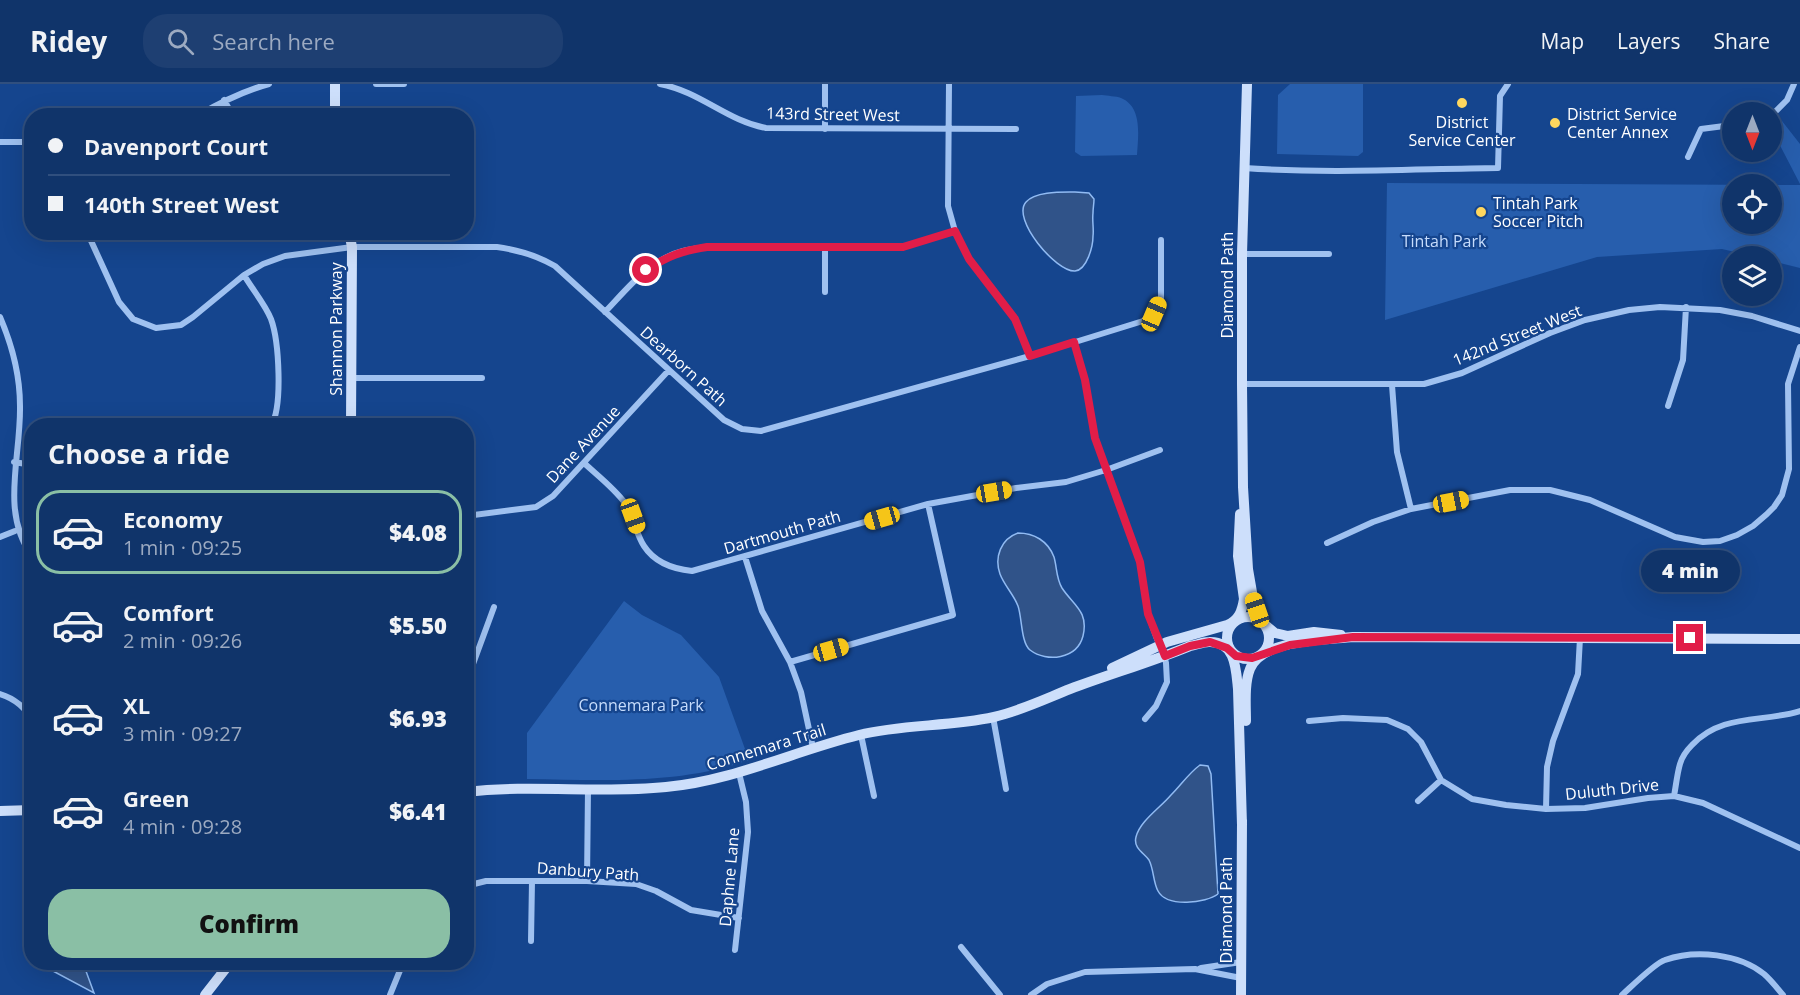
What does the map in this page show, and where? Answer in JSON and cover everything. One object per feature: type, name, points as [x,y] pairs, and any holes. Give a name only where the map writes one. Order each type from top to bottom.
[{"type":"street","points":[[210,108],[247,90],[269,84]]},
{"type":"street","points":[[335,84],[335,108]]},
{"type":"street","points":[[376,84],[404,84]]},
{"type":"street","name":"143rd Street West","points":[[660,84],[688,92],[734,118],[772,129],[1016,129]]},
{"type":"street","points":[[825,84],[825,129]]},
{"type":"street","points":[[949,84],[948,206],[955,231],[969,259],[1015,319],[1030,356]]},
{"type":"street","name":"Diamond Path","points":[[1241,995],[1242,825],[1247,685],[1250,668],[1268,647],[1269,641],[1253,597],[1248,569],[1243,487],[1242,254],[1248,84]]},
{"type":"street","points":[[1244,168],[1364,170],[1498,168],[1500,96],[1508,84]]},
{"type":"street","points":[[1782,105],[1787,100],[1794,84]]},
{"type":"street","points":[[224,100],[228,108]]},
{"type":"street","points":[[1688,157],[1701,129],[1722,126]]},
{"type":"street","points":[[0,142],[24,142]]},
{"type":"street","points":[[605,312],[646,270],[682,251],[707,247],[903,247],[955,231]]},
{"type":"street","name":"Dearborn Path","points":[[91,240],[119,302],[133,319],[156,328],[181,325],[244,275],[263,264],[285,256],[352,247],[497,247],[520,250],[555,266],[724,420],[742,429],[761,431],[1030,356],[1143,321],[1154,314],[1161,298],[1161,240]]},
{"type":"street","name":"Shannon Parkway","points":[[351,240],[351,418]]},
{"type":"street","points":[[825,248],[825,292]]},
{"type":"street","points":[[1242,254],[1329,254]]},
{"type":"street","points":[[244,275],[270,317],[276,336],[278,357],[275,418]]},
{"type":"street","name":"142nd Street West","points":[[1242,384],[1424,384],[1462,373],[1550,333],[1607,315],[1650,308],[1720,310],[1752,316],[1800,331]]},
{"type":"street","points":[[1668,406],[1683,360],[1686,308]]},
{"type":"street","points":[[0,317],[13,351],[19,379],[21,407],[9,507],[15,531],[24,546]]},
{"type":"street","points":[[1074,342],[1085,380],[1095,438],[1140,562],[1148,614],[1162,651],[1167,682],[1156,706],[1145,719]]},
{"type":"street","points":[[1327,543],[1373,522],[1411,509],[1509,490],[1550,490],[1590,500],[1675,537],[1702,542],[1720,541],[1737,535],[1753,526],[1774,507],[1785,487],[1789,469],[1788,384],[1800,347]]},
{"type":"street","name":"Dane Avenue","points":[[474,515],[536,507],[553,496],[669,370]]},
{"type":"street","points":[[351,378],[482,378]]},
{"type":"street","points":[[1392,385],[1397,452],[1411,509]]},
{"type":"street","name":"Dartmouth Path","points":[[584,463],[623,500],[633,516],[643,546],[662,564],[692,571],[928,504],[1016,488],[1066,482],[1160,450]]},
{"type":"street","points":[[14,462],[24,464]]},
{"type":"street","name":"Diamond Path","points":[[1242,825],[1238,689],[1228,637],[1230,626],[1239,615],[1244,599],[1238,556],[1243,487]]},
{"type":"street","points":[[790,662],[953,615],[928,504]]},
{"type":"street","points":[[0,537],[15,531]]},
{"type":"street","points":[[745,557],[762,611],[790,662],[801,692],[813,748]]},
{"type":"street","points":[[474,661],[494,607]]},
{"type":"street","points":[[1234,622],[1250,617],[1259,620],[1275,633],[1283,635],[1314,632],[1353,637]]},
{"type":"street","name":"Connemara Trail","points":[[474,791],[666,787],[739,773],[813,748],[861,735],[993,717],[1034,704],[1234,622]]},
{"type":"street","points":[[1231,652],[1247,659],[1301,642],[1353,637],[1800,639]]},
{"type":"street","points":[[1546,809],[1547,767],[1553,741],[1578,674],[1580,638]]},
{"type":"street","name":"Connemara Trail","points":[[1162,651],[1210,642],[1227,648],[1231,652]]},
{"type":"street","points":[[0,694],[8,696],[24,708]]},
{"type":"street","points":[[1674,796],[1681,762],[1688,749],[1712,728],[1726,723],[1782,716],[1800,711]]},
{"type":"street","points":[[993,717],[1006,789]]},
{"type":"street","points":[[1309,721],[1343,718],[1387,720],[1408,729],[1421,742],[1441,780],[1418,801]]},
{"type":"street","points":[[861,735],[874,796]]},
{"type":"street","name":"Daphne Lane","points":[[735,950],[748,832],[746,802],[739,773]]},
{"type":"street","name":"Duluth Drive","points":[[1441,780],[1472,799],[1546,809],[1586,808],[1674,796],[1703,803],[1800,848]]},
{"type":"street","points":[[587,881],[588,789]]},
{"type":"street","points":[[0,811],[24,810]]},
{"type":"street","name":"Danbury Path","points":[[474,884],[486,881],[587,881],[636,884],[656,891],[691,910],[739,918]]},
{"type":"street","points":[[531,941],[532,881]]},
{"type":"street","points":[[962,947],[1000,995]]},
{"type":"street","points":[[1622,995],[1664,960],[1693,955],[1723,956],[1746,962],[1765,975],[1783,995]]},
{"type":"street","points":[[1031,995],[1047,984],[1085,972],[1195,969],[1241,962]]},
{"type":"street","points":[[1195,969],[1241,978]]},
{"type":"street","points":[[205,995],[225,970]]},
{"type":"street","points":[[390,995],[400,970]]},
{"type":"green space","points":[[1290,84],[1363,84],[1363,152],[1358,156],[1277,154],[1278,95]]},
{"type":"green space","points":[[1102,95],[1121,98],[1133,108],[1138,123],[1137,155],[1081,156],[1075,152],[1076,96]]},
{"type":"green space","points":[[1782,121],[1800,144],[1800,184],[1782,149]]},
{"type":"green space","name":"Tintah Park","points":[[1387,183],[1722,185],[1722,234],[1782,234],[1782,185],[1800,185],[1800,268],[1782,264],[1782,246],[1722,246],[1722,249],[1597,257],[1385,320]]},
{"type":"green space","name":"Connemara Park","points":[[624,601],[642,615],[681,635],[719,677],[749,760],[695,774],[667,777],[611,780],[527,779],[527,733]]},
{"type":"shaded area","points":[[1049,193],[1089,193],[1094,199],[1093,240],[1086,262],[1083,267],[1075,271],[1057,263],[1047,254],[1030,232],[1023,210],[1030,198]]},
{"type":"shaded area","points":[[1018,533],[1035,536],[1048,547],[1054,557],[1060,584],[1082,614],[1083,636],[1075,650],[1068,654],[1045,657],[1027,647],[1018,606],[998,568],[1000,549],[1007,540]]},
{"type":"shaded area","points":[[1200,765],[1208,766],[1211,774],[1218,894],[1205,900],[1178,902],[1169,900],[1158,891],[1151,864],[1135,841],[1138,831],[1146,820]]},
{"type":"shaded area","points":[[51,970],[86,970],[94,993]]},
{"type":"place","name":"District Service Center","points":[[1462,103]]},
{"type":"place","name":"District Service Center Annex","points":[[1555,123]]},
{"type":"place","name":"Tintah Park Soccer Pitch","points":[[1481,212]]},
{"type":"route","points":[[646,270],[682,251],[707,247],[903,247],[955,231],[969,259],[1015,319],[1030,356],[1074,342],[1085,380],[1095,438],[1140,562],[1148,614],[1165,656],[1190,646],[1210,642],[1227,648],[1236,656],[1247,659],[1301,642],[1353,637],[1690,638]]}]
